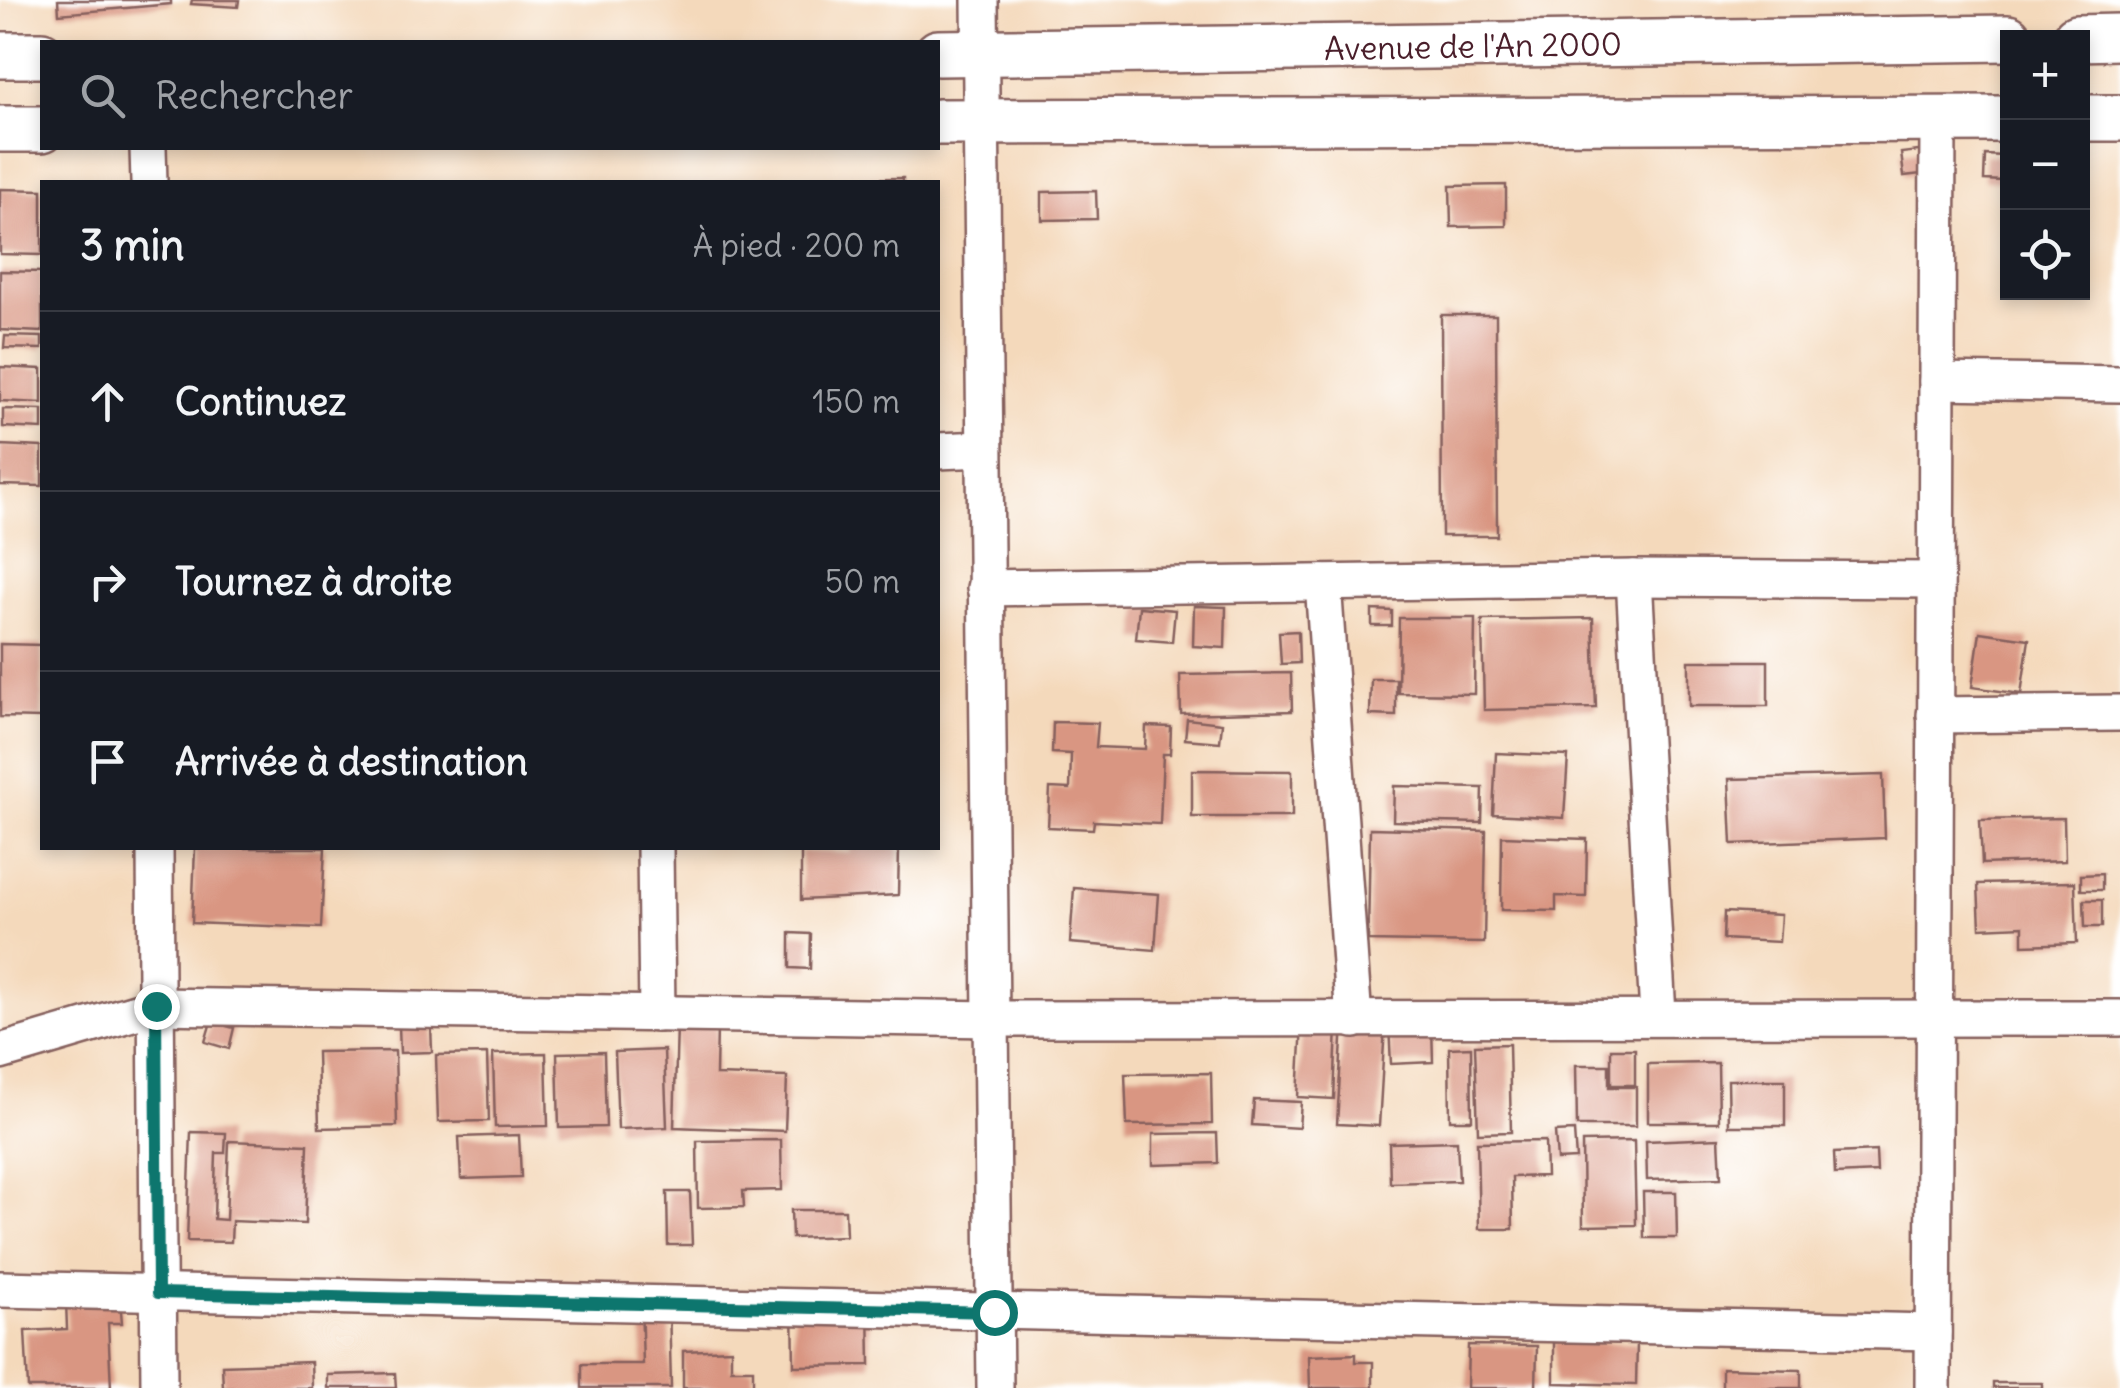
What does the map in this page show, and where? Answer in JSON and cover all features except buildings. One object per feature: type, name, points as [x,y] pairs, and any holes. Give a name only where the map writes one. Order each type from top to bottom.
[{"type":"main road","points":[[2090,38],[2120,37]]},
{"type":"main road","name":"Avenue de l'An 2000","points":[[959,53],[2000,38]]},
{"type":"main road","points":[[0,55],[40,55]]},
{"type":"main road","points":[[959,122],[2000,118]]},
{"type":"main road","points":[[2090,118],[2120,118]]},
{"type":"main road","points":[[0,130],[40,129]]},
{"type":"street","points":[[980,0],[959,53],[959,122],[984,449],[994,1388]]},
{"type":"street","points":[[1933,1388],[1938,119]]},
{"type":"street","points":[[148,150],[149,180]]},
{"type":"street","points":[[1937,381],[2120,384]]},
{"type":"street","points":[[940,451],[984,449]]},
{"type":"street","points":[[985,588],[1634,578],[1936,580]]},
{"type":"street","points":[[1634,578],[1658,1016]]},
{"type":"street","points":[[1323,583],[1354,1020]]},
{"type":"street","points":[[1935,715],[2120,713]]},
{"type":"street","points":[[155,850],[159,1388]]},
{"type":"street","points":[[656,850],[658,1014]]},
{"type":"street","points":[[0,1052],[156,1006],[993,1019],[2120,1018]]},
{"type":"street","points":[[0,1289],[1933,1332]]},
{"type":"route","points":[[156,1006],[158,1293],[994,1312]]}]
